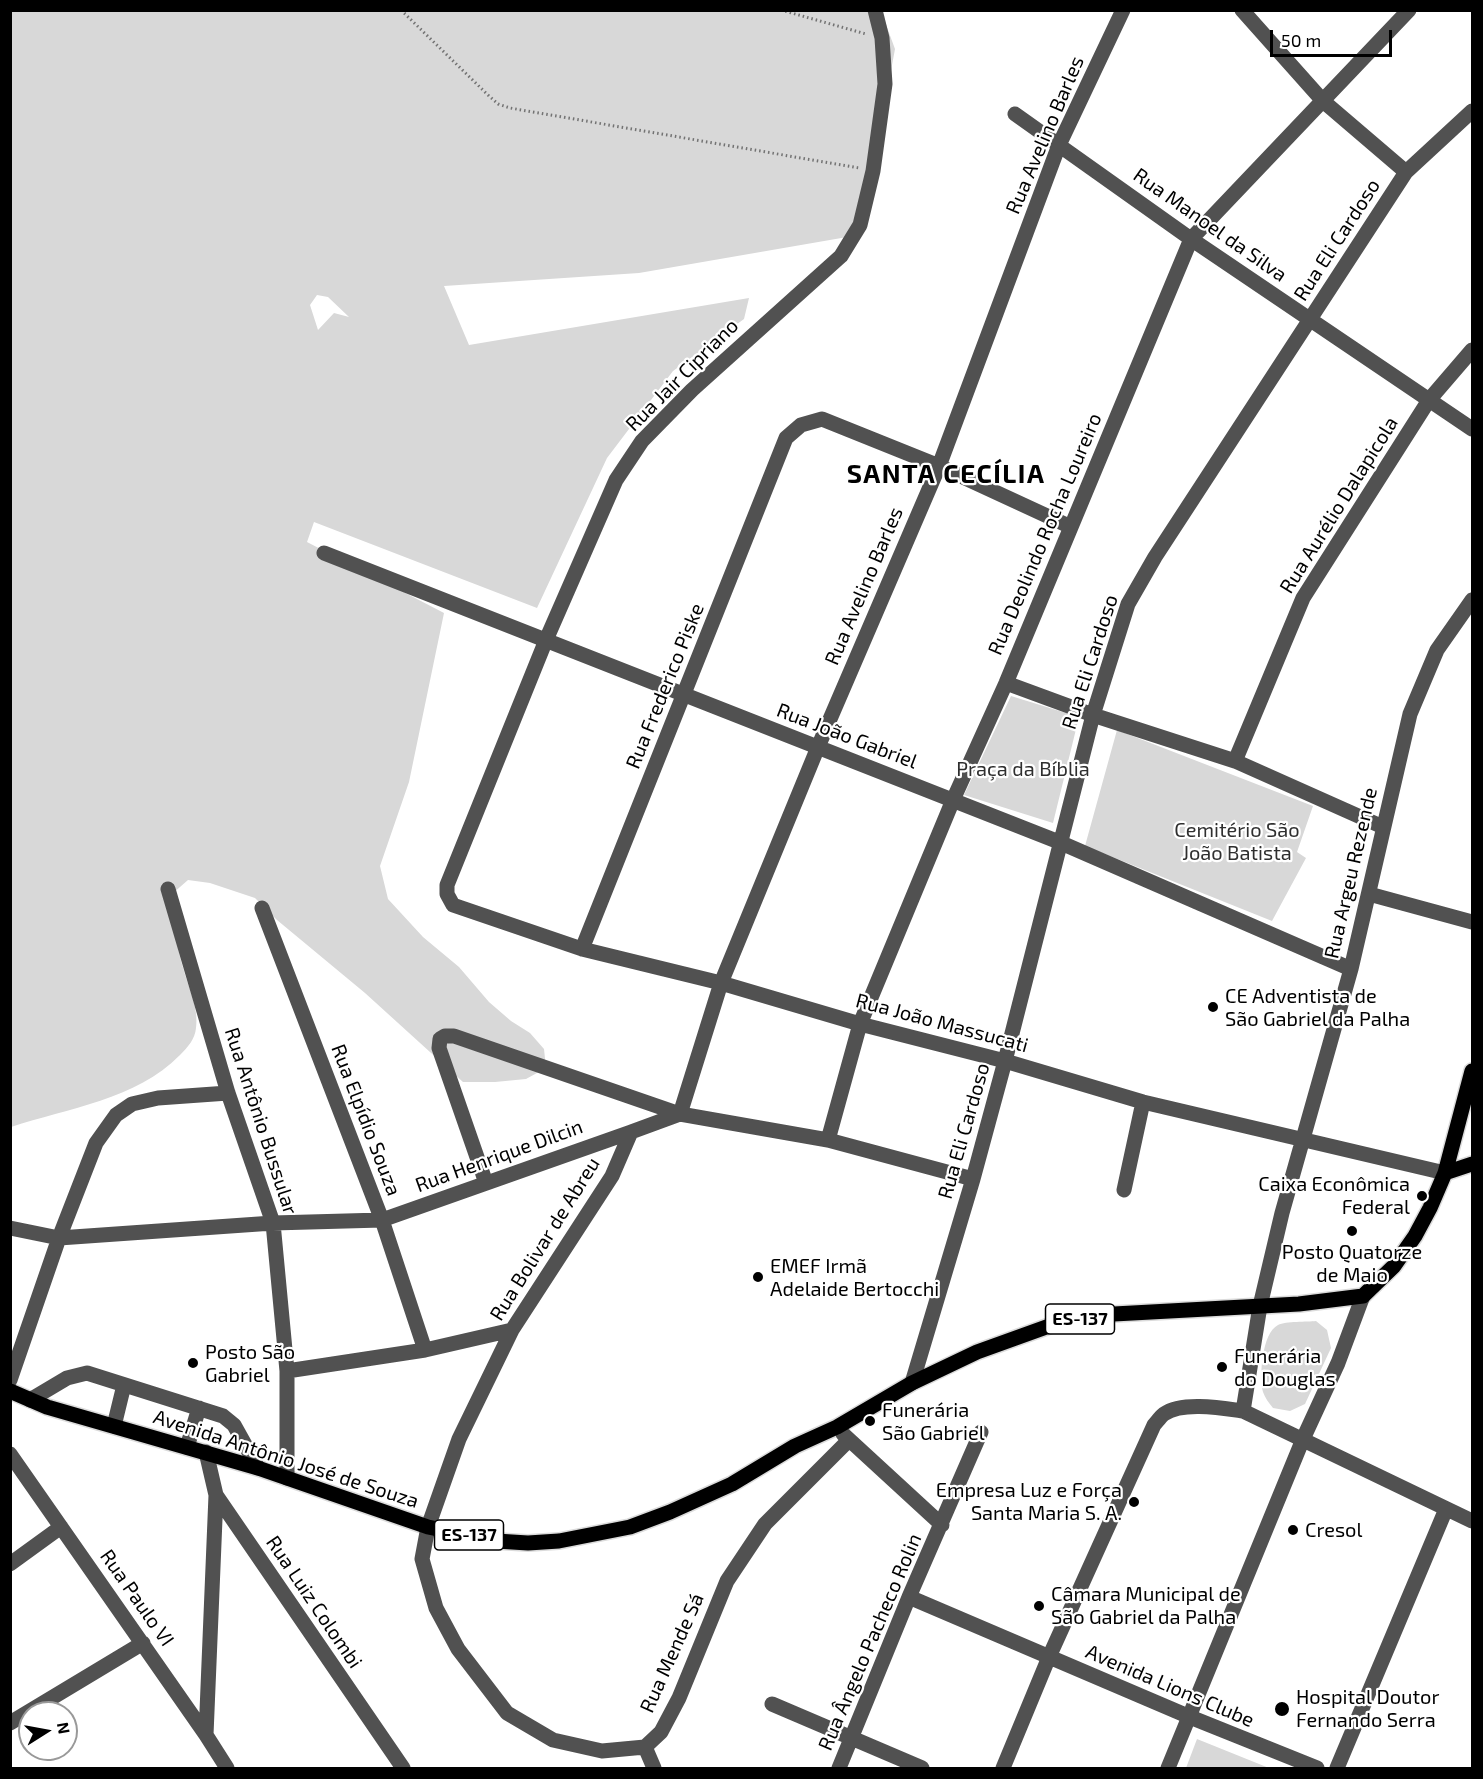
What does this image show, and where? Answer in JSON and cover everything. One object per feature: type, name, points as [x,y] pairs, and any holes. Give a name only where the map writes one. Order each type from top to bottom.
[{"type":"main road","points":[[1363,1296],[1394,1266],[1415,1236],[1430,1208],[1445,1173],[1473,1071]]},
{"type":"main road","points":[[1445,1173],[1473,1164]]},
{"type":"main road","name":"ES-137","points":[[912,1383],[976,1352],[1063,1321],[1114,1314],[1299,1304],[1363,1296]]},
{"type":"main road","name":"Avenida Antônio José de Souza","points":[[10,1391],[47,1407],[258,1468],[428,1527],[496,1541],[528,1543],[559,1541],[630,1527],[670,1512],[732,1484],[795,1446],[837,1427],[912,1383]]},
{"type":"street","name":"Rua Jair Cipriano","points":[[447,885],[546,640],[616,480],[642,441],[692,390],[841,256],[860,225],[873,171],[885,84],[882,38],[875,10]]},
{"type":"street","name":"Rua Avelino Barles","points":[[680,1113],[721,982],[818,747],[939,466],[1059,145],[1123,10]]},
{"type":"street","points":[[1242,10],[1323,101],[1406,172]]},
{"type":"street","name":"Rua Deolindo Rocha Loureiro","points":[[828,1140],[861,1023],[1191,239],[1409,10]]},
{"type":"street","name":"Rua Eli Cardoso","points":[[912,1383],[973,1179],[1005,1061],[1093,714],[1128,604],[1155,557],[1406,172],[1473,111]]},
{"type":"street","name":"Rua Manoel da Silva","points":[[1015,114],[1191,239],[1473,429]]},
{"type":"street","name":"Rua Aurélio Dalapicola","points":[[1235,761],[1303,598],[1429,400],[1473,350]]},
{"type":"street","name":"Rua Frederico Piske","points":[[582,949],[786,438],[801,425],[822,419],[939,466]]},
{"type":"street","points":[[939,466],[1071,527]]},
{"type":"street","name":"Rua João Gabriel","points":[[324,553],[1059,842],[1351,969]]},
{"type":"street","name":"Rua Argeu Rezende","points":[[1243,1411],[1260,1306],[1282,1213],[1351,969],[1410,714],[1437,650],[1473,600]]},
{"type":"street","points":[[1006,683],[1235,761],[1383,827]]},
{"type":"street","name":"Rua João Massucati","points":[[447,885],[447,894],[453,905],[582,949],[721,982],[1143,1102],[1445,1173]]},
{"type":"street","name":"Rua Antônio Bussular","points":[[168,889],[228,1093],[273,1223],[287,1371],[287,1478]]},
{"type":"street","points":[[1369,894],[1473,922]]},
{"type":"street","name":"Rua Elpídio Souza","points":[[262,908],[382,1220],[425,1350]]},
{"type":"street","points":[[486,1183],[439,1048],[440,1039],[445,1036],[454,1036],[680,1113],[828,1140],[973,1179]]},
{"type":"street","points":[[10,1380],[59,1238],[96,1143],[116,1114],[132,1104],[158,1098],[228,1093]]},
{"type":"street","points":[[1124,1190],[1143,1102]]},
{"type":"street","points":[[631,1132],[680,1113]]},
{"type":"street","name":"Rua Henrique Dilcin","points":[[10,1228],[59,1238],[273,1223],[382,1220],[631,1132]]},
{"type":"street","name":"Rua Bolivar de Abreu","points":[[428,1527],[459,1439],[512,1330],[612,1176],[631,1132]]},
{"type":"street","points":[[1168,1768],[1303,1439],[1338,1363],[1363,1296]]},
{"type":"street","points":[[287,1371],[425,1350],[512,1330]]},
{"type":"street","points":[[30,1400],[67,1378],[87,1373],[230,1419],[258,1468]]},
{"type":"street","points":[[114,1426],[124,1385]]},
{"type":"street","points":[[1003,1768],[1049,1657],[1154,1425],[1164,1414],[1176,1409],[1204,1406],[1243,1411],[1473,1521]]},
{"type":"street","points":[[187,1447],[199,1408]]},
{"type":"street","points":[[837,1427],[942,1525]]},
{"type":"street","name":"Rua Ângelo Pacheco Rolin","points":[[839,1768],[909,1597],[981,1432]]},
{"type":"street","name":"Rua Mende Sá","points":[[645,1747],[661,1732],[679,1698],[727,1581],[765,1524],[849,1440]]},
{"type":"street","name":"Rua Luiz Colombi","points":[[206,1452],[216,1495],[403,1768]]},
{"type":"street","name":"Rua Paulo VI","points":[[13,1459],[206,1735],[224,1768]]},
{"type":"street","points":[[206,1735],[216,1495]]},
{"type":"street","points":[[1337,1768],[1446,1509]]},
{"type":"street","points":[[10,1564],[61,1527]]},
{"type":"street","points":[[428,1527],[422,1559],[436,1608],[458,1649],[507,1713],[553,1740],[602,1751],[645,1747],[654,1768]]},
{"type":"street","name":"Avenida Lions Clube","points":[[909,1597],[1190,1718],[1317,1768]]},
{"type":"street","points":[[10,1723],[143,1643]]},
{"type":"street","points":[[772,1704],[922,1768]]},
{"type":"path","points":[[401,10],[498,104],[510,108],[873,171]]},
{"type":"path","points":[[781,10],[882,38]]},
{"type":"green space","points":[[10,11],[881,11],[895,49],[879,135],[853,236],[639,273],[444,286],[469,345],[749,298],[744,319],[673,371],[607,458],[537,608],[314,522],[307,542],[444,613],[409,782],[380,866],[388,899],[423,937],[459,967],[489,1002],[511,1021],[530,1033],[544,1049],[546,1068],[526,1079],[463,1082],[365,993],[277,920],[255,898],[210,883],[188,880],[172,894],[177,943],[197,1021],[191,1043],[162,1070],[122,1093],[11,1127]],"holes":[[[317,295],[328,297],[349,317],[334,313],[318,330],[310,305]]]},
{"type":"green space","name":"Praça da Bíblia","points":[[1011,696],[1079,717],[1053,823],[964,795]]},
{"type":"green space","name":"Cemitério São João Batista","points":[[1117,730],[1313,806],[1297,852],[1306,858],[1272,921],[1085,846]]},
{"type":"green space","points":[[1316,1321],[1327,1330],[1331,1348],[1305,1404],[1290,1411],[1273,1408],[1263,1392],[1262,1385],[1263,1356],[1268,1337],[1278,1325]]},
{"type":"green space","points":[[1197,1739],[1269,1768],[1186,1768]]},
{"type":"place","name":"CE Adventista de São Gabriel da Palha","points":[[1213,1007]]},
{"type":"place","name":"Caixa Econômica Federal","points":[[1422,1196]]},
{"type":"place","name":"Posto Quatorze de Maio","points":[[1352,1231]]},
{"type":"place","name":"EMEF Irmã Adelaide Bertocchi","points":[[758,1277]]},
{"type":"place","name":"Posto São Gabriel","points":[[193,1363]]},
{"type":"place","name":"Funerária do Douglas","points":[[1222,1367]]},
{"type":"place","name":"Funerária São Gabriel","points":[[870,1421]]},
{"type":"place","name":"Empresa Luz e Força Santa Maria S. A.","points":[[1134,1502]]},
{"type":"place","name":"Cresol","points":[[1293,1530]]},
{"type":"place","name":"Câmara Municipal de São Gabriel da Palha","points":[[1039,1606]]},
{"type":"place","name":"Hospital Doutor Fernando Serra","points":[[1282,1709]]},
{"type":"district","name":"SANTA CECÍLIA","points":[[946,474]]}]
